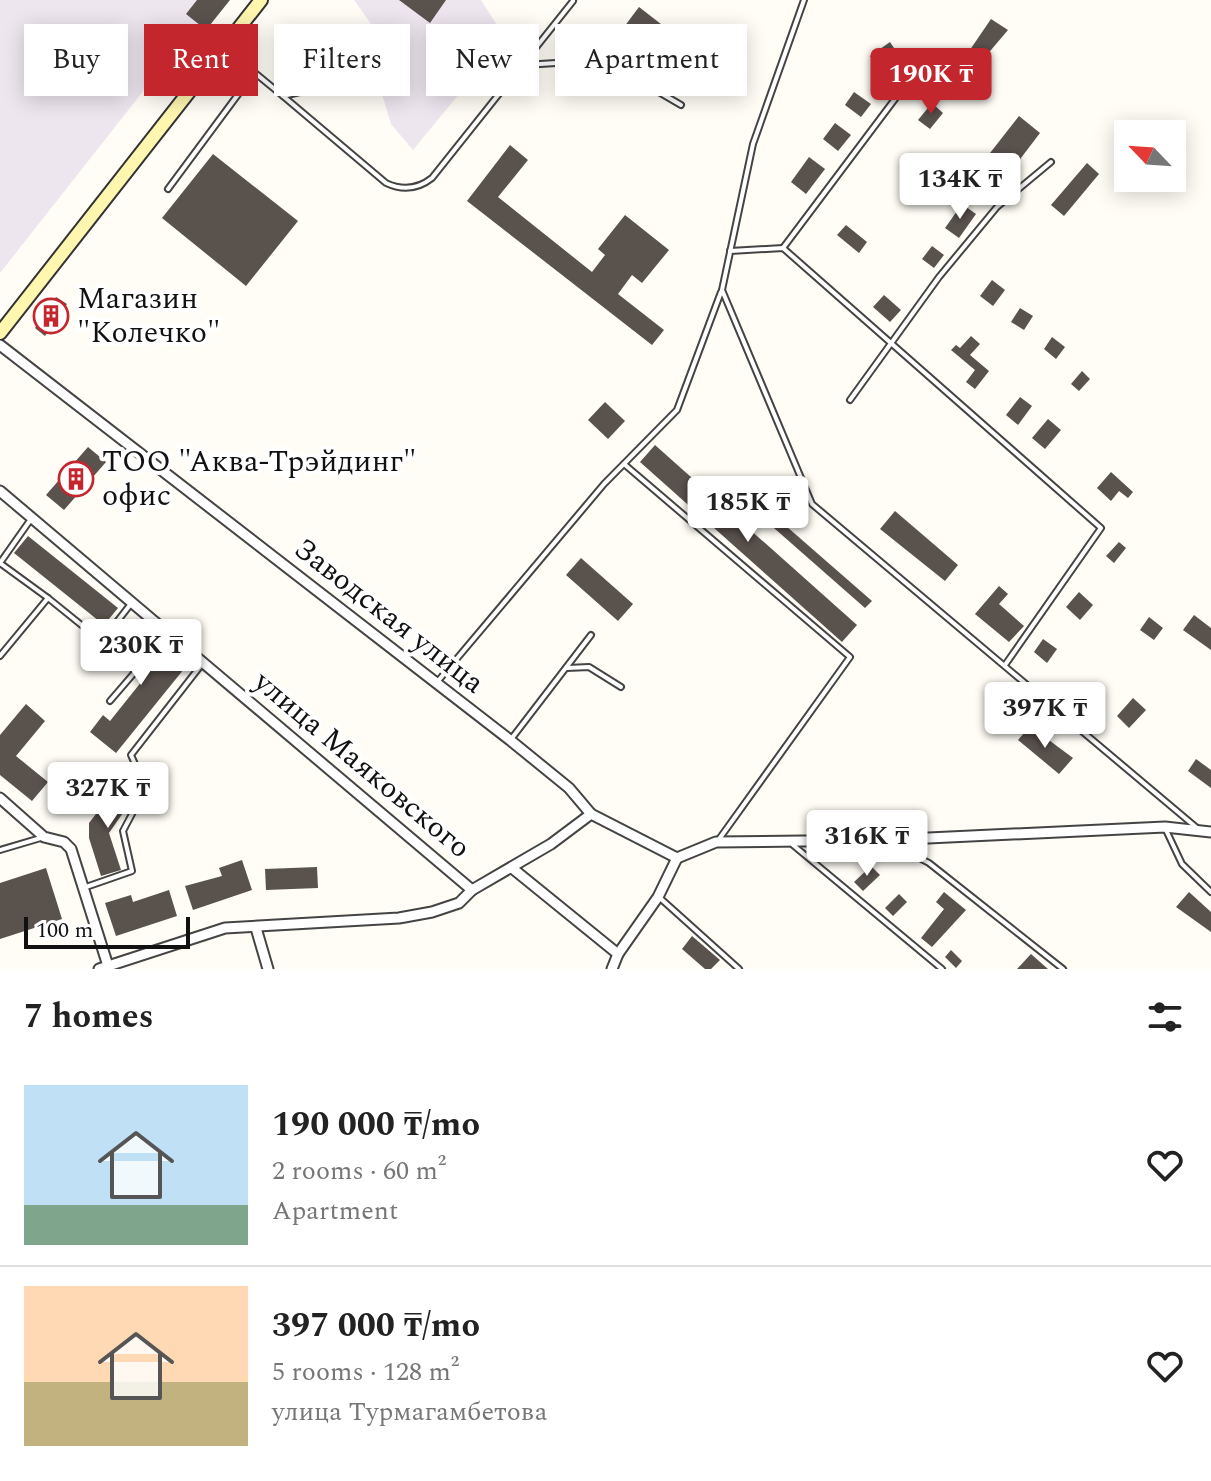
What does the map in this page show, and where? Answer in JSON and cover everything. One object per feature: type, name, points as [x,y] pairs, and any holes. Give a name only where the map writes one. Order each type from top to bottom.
[{"type":"main road","points":[[244,24],[261,0]]},
{"type":"main road","points":[[0,333],[189,96]]},
{"type":"street","name":"Заводская улица","points":[[0,345],[510,740],[569,788],[591,814]]},
{"type":"street","name":"улица Маяковского","points":[[0,491],[472,890]]},
{"type":"street","points":[[0,798],[44,837],[64,842],[71,849],[86,887],[106,968],[225,928],[432,912],[459,903],[472,890],[512,868],[591,814],[677,858]]},
{"type":"street","points":[[612,969],[618,954],[658,897],[677,858],[716,842],[886,840],[1165,827],[1206,832]]},
{"type":"street","points":[[512,868],[618,954]]},
{"type":"street","points":[[256,928],[268,969]]},
{"type":"lane","points":[[435,684],[624,464],[677,410],[722,290],[753,144],[804,0]]},
{"type":"lane","points":[[539,44],[573,1]]},
{"type":"lane","points":[[539,64],[604,60],[681,105]]},
{"type":"lane","points":[[783,248],[922,63]]},
{"type":"lane","points":[[258,76],[274,89]]},
{"type":"lane","points":[[168,189],[237,96]]},
{"type":"lane","points":[[283,96],[386,183],[409,188],[432,178],[497,96]]},
{"type":"lane","points":[[850,400],[939,277],[997,207],[1051,162]]},
{"type":"lane","points":[[730,251],[783,248],[1101,528],[1005,665]]},
{"type":"lane","points":[[722,290],[812,504],[1206,832]]},
{"type":"lane","points":[[624,464],[850,657],[716,842]]},
{"type":"lane","points":[[32,518],[0,563],[102,641],[135,672],[110,701]]},
{"type":"lane","points":[[0,656],[48,598]]},
{"type":"lane","points":[[102,641],[132,602]]},
{"type":"lane","points":[[510,740],[591,635]]},
{"type":"lane","points":[[86,887],[132,871],[123,831],[139,802],[143,782],[131,755],[204,662]]},
{"type":"lane","points":[[565,669],[589,667],[621,687]]},
{"type":"lane","points":[[1165,827],[1182,864],[1211,892]]},
{"type":"lane","points":[[0,850],[44,837]]},
{"type":"lane","points":[[788,840],[942,969]]},
{"type":"lane","points":[[886,840],[929,863],[1063,969]]},
{"type":"lane","points":[[658,897],[739,969]]},
{"type":"shaded area","points":[[0,0],[215,0],[196,24],[144,24],[144,90],[0,273]]},
{"type":"shaded area","points":[[354,0],[481,0],[496,24],[426,24],[426,96],[457,96],[413,150],[391,124],[383,96],[410,96],[410,24],[371,24]]},
{"type":"building","points":[[197,0],[230,0],[211,24],[198,24],[186,14]]},
{"type":"building","points":[[399,0],[446,0],[430,23]]},
{"type":"building","points":[[639,7],[661,24],[626,24]]},
{"type":"building","points":[[991,19],[1008,30],[974,70],[963,60]]},
{"type":"building","points":[[890,42],[902,60],[883,74],[870,56]]},
{"type":"building","points":[[854,92],[871,104],[861,117],[845,105]]},
{"type":"building","points":[[932,103],[943,113],[930,129],[918,120]]},
{"type":"building","points":[[1019,116],[1040,133],[1005,179],[983,162]]},
{"type":"building","points":[[835,123],[851,135],[838,151],[823,139]]},
{"type":"building","points":[[510,145],[528,160],[498,197],[592,272],[605,255],[598,249],[625,215],[669,250],[642,283],[632,275],[618,294],[664,330],[652,345],[467,201]]},
{"type":"building","points":[[213,154],[298,221],[246,286],[162,218]]},
{"type":"building","points":[[809,157],[825,169],[806,194],[791,182]]},
{"type":"building","points":[[1087,163],[1099,174],[1064,216],[1051,205]]},
{"type":"building","points":[[962,204],[976,214],[959,238],[945,228]]},
{"type":"building","points":[[846,225],[867,242],[859,253],[837,235]]},
{"type":"building","points":[[932,246],[944,255],[934,268],[922,259]]},
{"type":"building","points":[[992,280],[1005,290],[993,306],[980,296]]},
{"type":"building","points":[[884,295],[901,310],[890,322],[873,307]]},
{"type":"building","name":"Магазин \"Колечко\"","points":[[56,297],[67,304],[45,336],[35,328]]},
{"type":"building","points":[[1020,308],[1033,316],[1024,330],[1011,322]]},
{"type":"building","points":[[971,336],[980,344],[970,355],[989,371],[975,389],[966,382],[975,370],[951,350],[956,345],[960,348]]},
{"type":"building","points":[[1052,337],[1065,347],[1056,359],[1044,349]]},
{"type":"building","points":[[1082,371],[1090,379],[1079,391],[1071,384]]},
{"type":"building","points":[[1020,397],[1032,406],[1018,425],[1006,415]]},
{"type":"building","points":[[605,402],[625,421],[608,439],[588,420]]},
{"type":"building","points":[[1048,419],[1061,430],[1045,449],[1032,438]]},
{"type":"building","points":[[655,445],[857,625],[842,642],[640,462]]},
{"type":"building","name":"ТОО \"Аква-Трэйдинг\" офис","points":[[88,447],[106,462],[64,510],[46,495]]},
{"type":"building","points":[[1111,472],[1133,492],[1128,498],[1119,491],[1111,501],[1097,488]]},
{"type":"building","points":[[739,485],[872,601],[865,608],[733,492]]},
{"type":"building","points":[[895,511],[958,565],[945,581],[880,529]]},
{"type":"building","points":[[28,536],[118,608],[104,625],[14,553]]},
{"type":"building","points":[[1119,542],[1126,548],[1114,563],[1106,556]]},
{"type":"building","points":[[581,558],[633,604],[618,621],[566,575]]},
{"type":"building","points":[[999,586],[1008,594],[999,604],[1024,626],[1009,642],[975,614]]},
{"type":"building","points":[[1079,592],[1093,605],[1080,620],[1066,607]]},
{"type":"building","points":[[1194,615],[1211,628],[1211,650],[1183,630]]},
{"type":"building","points":[[1149,617],[1163,628],[1154,640],[1140,630]]},
{"type":"building","points":[[134,620],[188,664],[116,753],[90,732],[103,715],[110,721],[154,666],[119,638]]},
{"type":"building","points":[[1043,639],[1057,649],[1047,663],[1034,652]]},
{"type":"building","points":[[1133,698],[1146,710],[1129,728],[1117,716]]},
{"type":"building","points":[[997,700],[1015,714],[1004,728],[986,715]]},
{"type":"building","points":[[26,704],[45,721],[16,756],[48,782],[32,801],[0,775],[0,735]]},
{"type":"building","points":[[1030,726],[1073,758],[1059,774],[1018,740]]},
{"type":"building","points":[[1196,759],[1211,770],[1211,788],[1188,771]]},
{"type":"building","points":[[119,784],[134,797],[109,833],[121,870],[101,876],[89,838],[89,823]]},
{"type":"building","points":[[242,860],[252,890],[193,910],[185,886],[222,876],[219,868]]},
{"type":"building","points":[[871,866],[880,875],[863,891],[854,882]]},
{"type":"building","points":[[317,867],[318,888],[266,890],[265,869]]},
{"type":"building","points":[[46,868],[62,919],[0,939],[0,883]]},
{"type":"building","points":[[169,890],[177,916],[116,936],[105,903],[131,895],[133,902]]},
{"type":"building","points":[[944,892],[966,910],[932,947],[921,938],[944,909],[936,902]]},
{"type":"building","points":[[1189,892],[1211,912],[1211,932],[1176,907]]},
{"type":"building","points":[[899,894],[907,902],[893,916],[885,908]]},
{"type":"building","points":[[692,936],[720,960],[711,969],[705,969],[682,949]]},
{"type":"building","points":[[951,950],[962,961],[956,968],[945,957]]},
{"type":"building","points":[[1031,954],[1048,969],[1017,969]]},
{"type":"place","name":"Магазин \"Колечко\"","points":[[51,316]]},
{"type":"place","name":"ТОО \"Аква-Трэйдинг\" офис","points":[[76,479]]}]
